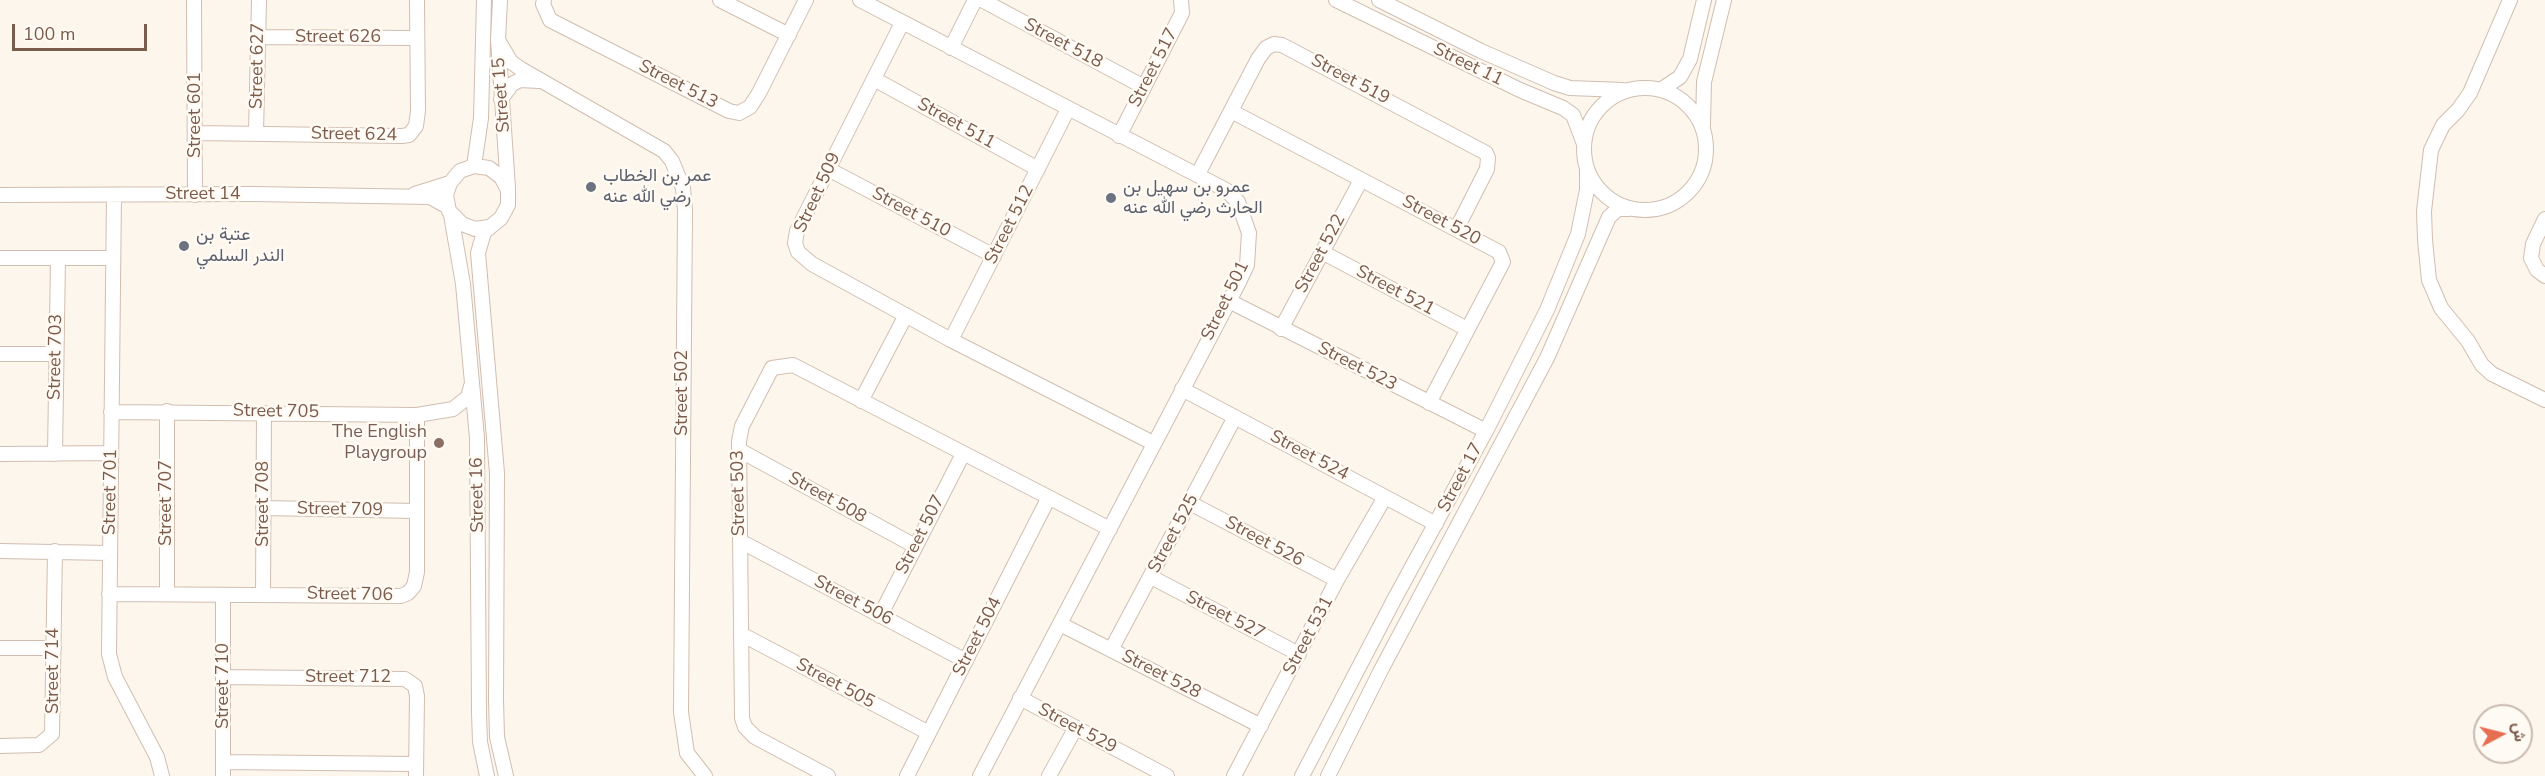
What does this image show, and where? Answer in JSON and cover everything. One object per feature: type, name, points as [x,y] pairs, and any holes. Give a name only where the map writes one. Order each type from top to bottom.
[{"type":"street","name":"Street 601","points":[[194,0],[197,133],[195,195]]},
{"type":"street","name":"Street 627","points":[[256,133],[259,0]]},
{"type":"street","name":"Street 624","points":[[197,133],[409,135],[416,126],[417,111],[417,0]]},
{"type":"street","name":"Street 15","points":[[474,166],[481,118],[484,0]]},
{"type":"street","name":"Street 15","points":[[500,0],[498,40],[508,190]]},
{"type":"street","name":"Street 513","points":[[544,0],[545,12],[550,20],[729,111],[739,113],[750,107],[759,93],[806,0]]},
{"type":"street","points":[[720,0],[789,34]]},
{"type":"street","points":[[951,48],[975,0]]},
{"type":"street","name":"Street 518","points":[[982,0],[1144,87]]},
{"type":"street","name":"Street 517","points":[[1119,136],[1182,13],[1180,0]]},
{"type":"street","name":"Street 11","points":[[1336,0],[1520,90],[1563,108],[1573,115],[1584,144]]},
{"type":"street","name":"Street 11","points":[[1379,0],[1481,51],[1554,83],[1578,88],[1625,91]]},
{"type":"street","points":[[1662,90],[1680,77],[1690,59],[1704,0]]},
{"type":"street","points":[[1704,130],[1688,104],[1676,95],[1643,87],[1625,91],[1609,99],[1596,111],[1587,127],[1584,144],[1587,169],[1596,187],[1611,201],[1629,209],[1648,211],[1666,207],[1683,198],[1696,184],[1704,167],[1707,148],[1704,130],[1704,82],[1724,0]]},
{"type":"street","points":[[2510,0],[2470,93],[2443,125],[2431,150],[2424,211],[2426,250],[2429,280],[2441,308],[2468,341],[2482,365],[2492,375],[2545,400]]},
{"type":"street","name":"Street 501","points":[[866,1],[951,48],[1226,190],[1238,202],[1249,233],[1247,266],[980,776]]},
{"type":"street","name":"Street 509","points":[[902,22],[797,231],[795,243],[798,252],[812,264],[951,340],[1153,443]]},
{"type":"street","name":"Street 626","points":[[259,37],[417,38]]},
{"type":"street","name":"Street 502","points":[[498,40],[511,62],[664,151],[672,161],[683,188],[685,210],[681,712],[687,753],[705,776]]},
{"type":"street","name":"Street 519","points":[[1198,174],[1258,59],[1266,48],[1274,44],[1282,45],[1486,153],[1487,169],[1457,228]]},
{"type":"street","name":"Street 511","points":[[874,79],[1038,169]]},
{"type":"street","points":[[501,99],[512,84],[520,80],[541,81]]},
{"type":"street","name":"Street 512","points":[[951,340],[1068,109]]},
{"type":"street","name":"Street 520","points":[[1231,111],[1457,228],[1495,249],[1502,257],[1503,262],[1429,403]]},
{"type":"street","points":[[474,166],[489,168],[501,177],[508,190],[508,205],[501,218],[489,227],[475,229],[462,224],[450,211],[446,195],[450,183],[460,171],[474,166]]},
{"type":"street","name":"Street 510","points":[[828,169],[994,256]]},
{"type":"street","name":"Street 17","points":[[1302,776],[1486,430],[1547,310],[1578,234],[1584,208],[1587,169]]},
{"type":"street","name":"Street 522","points":[[1281,329],[1361,180]]},
{"type":"street","name":"Street 14","points":[[406,197],[450,183]]},
{"type":"street","name":"Street 14","points":[[0,195],[430,197],[450,211]]},
{"type":"street","name":"Street 701","points":[[114,195],[110,665],[118,685],[157,757],[162,776]]},
{"type":"street","name":"Street 17","points":[[1328,776],[1381,670],[1547,358],[1609,217],[1618,208],[1629,209]]},
{"type":"street","name":"Street 16","points":[[450,211],[463,284],[477,438],[480,742],[487,776]]},
{"type":"street","points":[[2545,219],[2533,244],[2530,258],[2537,270],[2545,276]]},
{"type":"street","name":"Street 16","points":[[489,227],[484,232],[478,253],[496,462],[497,737],[506,776]]},
{"type":"street","name":"Street 521","points":[[1322,252],[1467,329]]},
{"type":"street","points":[[0,258],[113,258]]},
{"type":"street","name":"Street 703","points":[[55,454],[58,259]]},
{"type":"street","name":"Street 523","points":[[1229,302],[1486,430]]},
{"type":"street","points":[[861,401],[906,315]]},
{"type":"street","points":[[0,354],[55,354]]},
{"type":"street","name":"Street 503","points":[[828,776],[755,737],[745,727],[742,718],[739,450],[742,426],[772,368],[793,365],[1048,499],[1110,529]]},
{"type":"street","name":"Street 705","points":[[111,412],[417,415],[441,412],[461,405],[468,398],[472,384]]},
{"type":"street","name":"Street 524","points":[[1182,389],[1436,524]]},
{"type":"street","name":"Street 707","points":[[167,411],[167,594]]},
{"type":"street","name":"Street 705","points":[[441,412],[464,418],[471,425],[477,438]]},
{"type":"street","name":"Street 708","points":[[263,595],[264,413]]},
{"type":"street","name":"Street 706","points":[[109,594],[401,596],[408,593],[414,586],[417,572],[417,415]]},
{"type":"street","name":"Street 525","points":[[1112,650],[1235,417]]},
{"type":"street","name":"Street 508","points":[[739,450],[915,546]]},
{"type":"street","points":[[0,454],[111,453]]},
{"type":"street","name":"Street 507","points":[[880,616],[963,454]]},
{"type":"street","points":[[478,474],[486,494],[486,542],[488,547],[498,550]]},
{"type":"street","name":"Street 531","points":[[1234,776],[1337,580],[1385,497]]},
{"type":"street","name":"Street 504","points":[[907,776],[1048,499]]},
{"type":"street","name":"Street 526","points":[[1190,503],[1337,580]]},
{"type":"street","name":"Street 709","points":[[263,508],[416,512]]},
{"type":"street","name":"Street 506","points":[[740,542],[966,661]]},
{"type":"street","points":[[0,551],[110,554]]},
{"type":"street","name":"Street 714","points":[[0,746],[39,745],[52,735],[56,552]]},
{"type":"street","name":"Street 527","points":[[1151,577],[1299,654]]},
{"type":"street","name":"Street 710","points":[[223,769],[224,595]]},
{"type":"street","points":[[1381,670],[1373,662],[1374,650],[1396,607],[1395,598]]},
{"type":"street","points":[[479,623],[483,621],[490,627],[489,686],[496,700]]},
{"type":"street","name":"Street 528","points":[[1060,624],[1261,726]]},
{"type":"street","name":"Street 505","points":[[741,634],[929,733]]},
{"type":"street","points":[[0,648],[54,648]]},
{"type":"street","name":"Street 712","points":[[224,677],[405,679],[415,686],[417,696],[416,770]]},
{"type":"street","name":"Street 529","points":[[1020,698],[1167,776]]},
{"type":"street","points":[[1049,776],[1075,729]]},
{"type":"street","points":[[223,769],[416,770]]},
{"type":"place","name":"عمر بن الخطاب رضي الله عنه","points":[[591,187]]},
{"type":"place","name":"عمرو بن سهيل بن الحارث رضي الله عنه","points":[[1111,198]]},
{"type":"place","name":"عتبة بن الندر السلمي","points":[[184,246]]},
{"type":"place","name":"The English Playgroup","points":[[439,443]]}]
